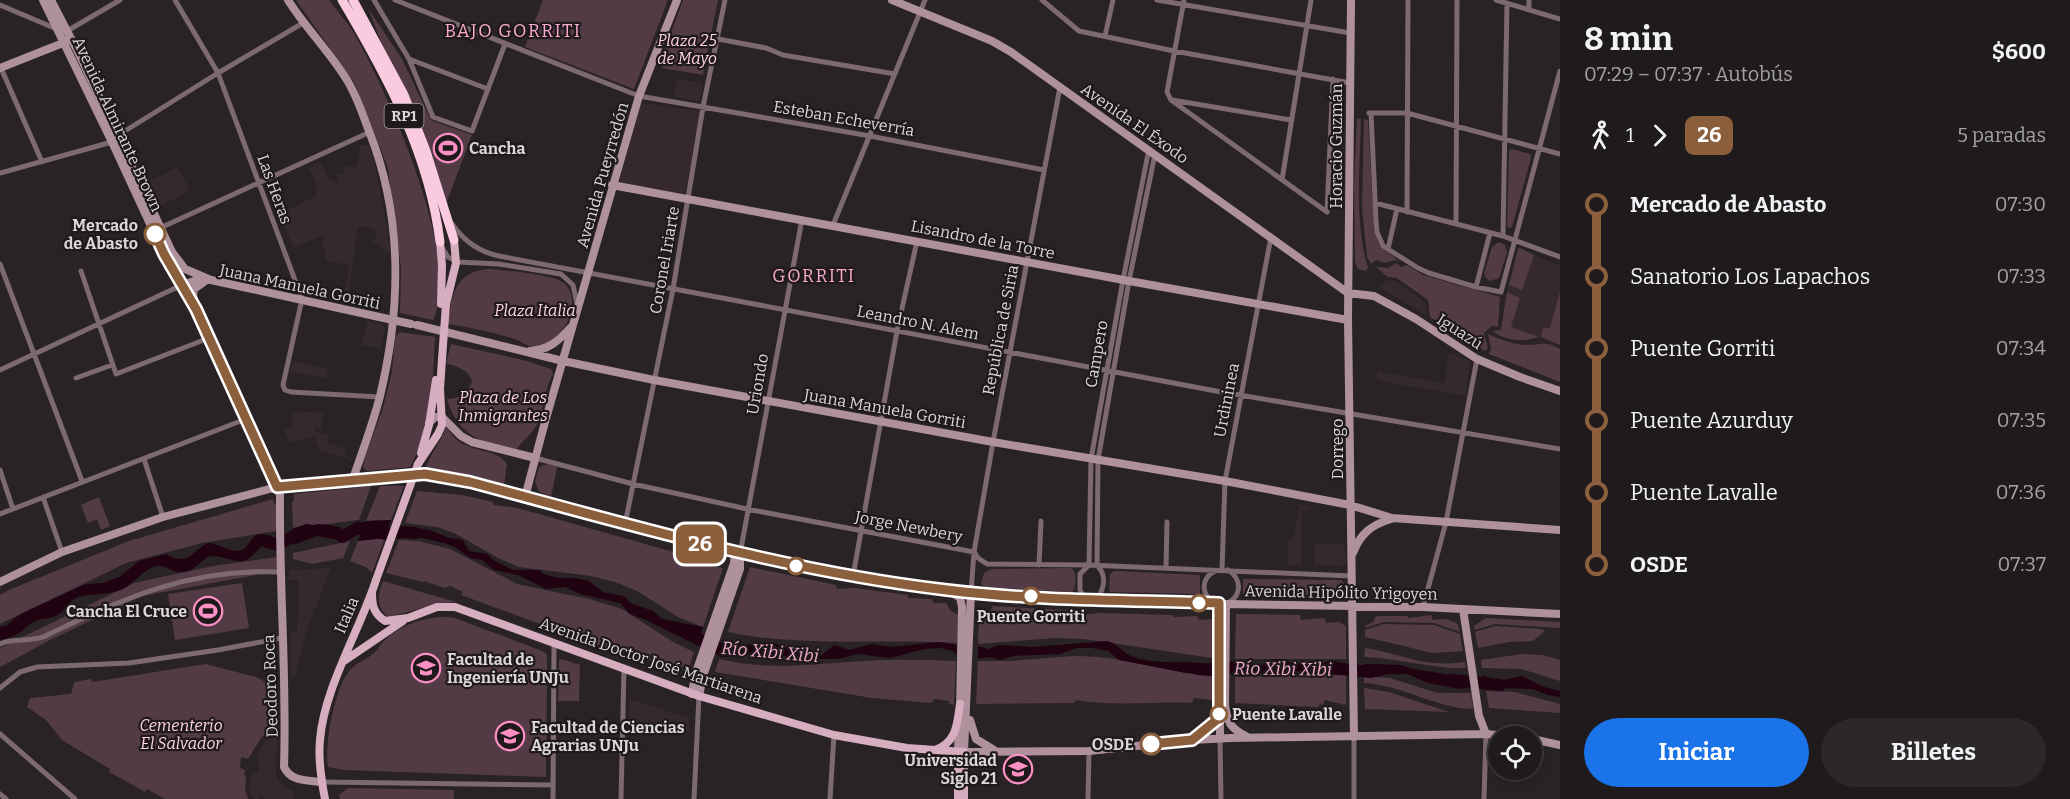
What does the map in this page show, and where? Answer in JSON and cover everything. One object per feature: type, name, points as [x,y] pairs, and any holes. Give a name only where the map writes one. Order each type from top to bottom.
[{"type":"highway","name":"RP1","points":[[340,0],[386,76],[414,141],[431,193],[440,242]]},
{"type":"highway","name":"RP1","points":[[353,0],[404,95],[426,151],[454,240]]},
{"type":"highway","points":[[360,0],[375,39]]},
{"type":"main road","name":"Avenida Almirante Brown","points":[[43,0],[63,31]]},
{"type":"main road","name":"Avenida Almirante Brown","points":[[51,0],[63,31],[172,252],[182,267],[211,280]]},
{"type":"main road","points":[[288,0],[345,77],[379,156],[392,217],[396,278],[393,320],[380,397],[353,479]]},
{"type":"main road","name":"Avenida Pueyrredón","points":[[525,497],[639,96],[677,0]]},
{"type":"main road","name":"Avenida El Éxodo","points":[[891,0],[992,41],[1152,152],[1348,293]]},
{"type":"main road","name":"Horacio Guzmán","points":[[1348,293],[1352,0]]},
{"type":"main road","points":[[0,68],[68,41]]},
{"type":"main road","name":"Avenida Almirante Brown","points":[[115,139],[164,254],[196,309],[277,487],[280,495],[280,520]]},
{"type":"main road","name":"Lisandro de la Torre","points":[[612,185],[1348,320]]},
{"type":"main road","name":"RP1","points":[[443,304],[456,261],[454,240]]},
{"type":"main road","name":"RP1","points":[[418,464],[440,431],[442,417],[440,359],[443,304],[440,242]]},
{"type":"main road","points":[[1328,278],[1341,281],[1349,276]]},
{"type":"main road","name":"Juana Manuela Gorriti","points":[[182,285],[197,280],[211,280],[654,380],[1225,481],[1350,505],[1392,518],[1560,531]]},
{"type":"main road","points":[[196,309],[194,289],[199,284],[211,280]]},
{"type":"main road","name":"Dorrego","points":[[1348,293],[1353,604]]},
{"type":"main road","name":"Iguazú","points":[[1348,293],[1374,296],[1423,323],[1477,359],[1560,391]]},
{"type":"main road","points":[[524,351],[536,351],[552,345],[573,325]]},
{"type":"main road","name":"RP1","points":[[418,464],[429,424],[440,359]]},
{"type":"main road","name":"RP1","points":[[441,401],[452,426]]},
{"type":"main road","points":[[429,424],[433,418],[442,417]]},
{"type":"main road","name":"RP1","points":[[442,417],[466,439],[535,458]]},
{"type":"main road","name":"Italia","points":[[325,799],[320,734],[326,709],[418,464]]},
{"type":"main road","name":"Avenida Hipólito Yrigoyen","points":[[0,582],[62,552],[163,517],[277,487],[429,474],[470,482],[738,554],[853,576],[947,590],[1097,599],[1353,604],[1560,614]]},
{"type":"main road","points":[[1352,560],[1356,544],[1365,531],[1392,518]]},
{"type":"main road","name":"Deodoro Roca","points":[[280,520],[285,701],[284,767],[287,773],[295,778],[322,782]]},
{"type":"main road","points":[[696,695],[699,676],[736,567],[738,554]]},
{"type":"main road","points":[[947,590],[960,598],[966,614],[964,704],[958,799]]},
{"type":"main road","points":[[372,591],[372,606],[380,617],[389,621],[408,618]]},
{"type":"main road","name":"República de Siria","points":[[966,614],[971,592]]},
{"type":"main road","points":[[1220,738],[1222,603]]},
{"type":"main road","points":[[1353,604],[1354,737]]},
{"type":"main road","name":"Avenida Doctor José Martiarena","points":[[408,618],[437,607],[454,607],[696,695],[834,735],[883,745],[961,752]]},
{"type":"main road","points":[[961,752],[1089,751],[1220,738],[1486,734],[1479,716],[1463,609]]},
{"type":"main road","points":[[344,661],[408,618]]},
{"type":"main road","points":[[934,750],[944,746],[954,735],[964,704]]},
{"type":"main road","points":[[964,704],[976,739],[1000,752]]},
{"type":"main road","points":[[1222,705],[1229,723],[1235,730],[1250,738]]},
{"type":"main road","points":[[1192,740],[1219,718]]},
{"type":"main road","points":[[1542,741],[1560,745]]},
{"type":"main road","points":[[961,752],[964,799]]},
{"type":"street","points":[[0,5],[63,31],[120,0]]},
{"type":"street","name":"Las Heras","points":[[175,0],[218,73],[302,299]]},
{"type":"street","points":[[374,0],[409,59],[433,117],[472,131],[505,44]]},
{"type":"street","name":"Esteban Echeverría","points":[[395,0],[639,96],[870,136],[1044,170]]},
{"type":"street","points":[[412,7],[415,0]]},
{"type":"street","name":"Coronel Iriarte","points":[[625,524],[673,289],[703,107],[725,0]]},
{"type":"street","points":[[833,225],[925,0]]},
{"type":"street","points":[[1042,0],[1079,31],[1174,51],[1350,82]]},
{"type":"street","points":[[1105,36],[1113,0]]},
{"type":"street","points":[[1157,0],[1184,2],[1350,33]]},
{"type":"street","points":[[1282,180],[1311,0]]},
{"type":"street","points":[[1407,212],[1408,0]]},
{"type":"street","points":[[1456,224],[1457,0]]},
{"type":"street","points":[[1496,0],[1560,19]]},
{"type":"street","points":[[1529,0],[1529,10]]},
{"type":"street","points":[[1184,2],[1167,92],[1171,99],[1327,212],[1333,79]]},
{"type":"street","points":[[1503,236],[1507,3]]},
{"type":"street","points":[[0,173],[115,139],[218,73],[303,23]]},
{"type":"street","points":[[718,39],[766,48],[783,55],[895,74]]},
{"type":"street","points":[[409,59],[488,89]]},
{"type":"street","points":[[0,68],[42,162]]},
{"type":"street","points":[[1560,71],[1540,149],[1516,240],[1501,292],[1429,273],[1383,246],[1377,232],[1369,113],[1407,113],[1504,140],[1540,149],[1560,154]]},
{"type":"street","name":"República de Siria","points":[[971,592],[974,552],[993,441],[1060,87]]},
{"type":"street","points":[[1171,99],[1291,120]]},
{"type":"street","points":[[160,228],[370,132]]},
{"type":"street","name":"Campero","points":[[1089,565],[1094,459],[1152,152]]},
{"type":"street","points":[[1375,203],[1503,236],[1560,256]]},
{"type":"street","points":[[1388,249],[1397,210]]},
{"type":"street","name":"RP1","points":[[447,218],[465,239],[486,253],[588,272]]},
{"type":"street","name":"Uriondo","points":[[738,554],[802,219]]},
{"type":"street","points":[[1476,287],[1490,233]]},
{"type":"street","name":"Urdininea","points":[[1222,570],[1225,481],[1271,237]]},
{"type":"street","points":[[853,576],[897,331],[917,241]]},
{"type":"street","points":[[440,242],[446,255],[456,261],[499,264],[561,274],[573,285],[577,310]]},
{"type":"street","points":[[0,264],[82,481]]},
{"type":"street","points":[[81,271],[116,374],[209,338]]},
{"type":"street","name":"Leandro N. Alem","points":[[588,272],[1240,395],[1560,449]]},
{"type":"street","points":[[0,370],[99,326],[182,285]]},
{"type":"street","points":[[302,299],[283,385],[285,390],[380,397]]},
{"type":"street","points":[[1423,607],[1446,522],[1477,359]]},
{"type":"street","points":[[76,378],[112,364]]},
{"type":"street","points":[[0,514],[246,419]]},
{"type":"street","name":"Jorge Newbery","points":[[535,458],[633,484],[747,509],[974,552],[987,564],[1097,565],[1352,576]]},
{"type":"street","points":[[144,459],[163,517]]},
{"type":"street","name":"Campero","points":[[1094,459],[1097,565]]},
{"type":"street","points":[[0,470],[13,509]]},
{"type":"street","points":[[43,497],[62,552]]},
{"type":"street","points":[[1039,565],[1041,520]]},
{"type":"street","points":[[1166,568],[1167,522]]},
{"type":"street","points":[[1084,598],[1080,590],[1080,574],[1089,565]]},
{"type":"street","points":[[1097,565],[1103,572],[1104,579],[1097,599]]},
{"type":"street","points":[[0,644],[8,640],[32,640],[43,637],[119,601],[173,583],[216,573],[249,570],[281,572]]},
{"type":"street","points":[[1222,570],[1237,579],[1239,590],[1234,599],[1222,603],[1208,598],[1204,586],[1209,574],[1222,570]]},
{"type":"street","points":[[0,688],[20,672],[37,667],[129,663],[227,649],[282,638]]},
{"type":"street","points":[[553,799],[554,644]]},
{"type":"street","points":[[621,799],[624,669]]},
{"type":"street","points":[[694,799],[696,695]]},
{"type":"street","points":[[0,734],[75,799]]},
{"type":"street","points":[[1484,799],[1486,734]]},
{"type":"street","points":[[830,799],[834,735]]},
{"type":"street","points":[[1354,737],[1354,799]]},
{"type":"street","points":[[1220,738],[1221,799]]},
{"type":"street","points":[[1088,799],[1089,751]]},
{"type":"street","points":[[322,782],[553,785]]},
{"type":"street","points":[[0,794],[6,799]]},
{"type":"shaded area","points":[[677,81],[701,82],[703,89],[699,101],[674,97]]},
{"type":"shaded area","points":[[641,103],[700,111],[685,194],[619,183]]},
{"type":"shaded area","points":[[360,145],[369,145],[375,165],[390,252],[384,253],[381,246],[372,243],[376,239],[375,229],[358,226],[348,298],[344,297],[349,265],[326,261],[322,236],[293,248],[280,213],[317,196],[315,181],[308,168],[321,162],[330,181],[339,182],[336,174],[345,174],[341,166],[357,167]]},
{"type":"shaded area","points":[[178,167],[190,191],[158,207],[146,183]]},
{"type":"shaded area","points":[[1520,248],[1560,266],[1560,345],[1502,322],[1507,292]]},
{"type":"shaded area","points":[[1387,280],[1395,281],[1425,302],[1427,316],[1380,288]]},
{"type":"shaded area","points":[[368,321],[383,324],[385,329],[381,348],[362,345]]},
{"type":"shaded area","points":[[1449,352],[1469,361],[1465,396],[1376,380],[1378,372],[1444,383]]},
{"type":"shaded area","points":[[292,361],[328,369],[326,379],[290,371]]},
{"type":"shaded area","points":[[293,411],[323,413],[321,430],[315,428],[314,431],[329,435],[327,443],[346,449],[344,455],[352,458],[351,460],[320,450],[314,437],[291,443],[283,428],[291,428]]},
{"type":"shaded area","points":[[1300,504],[1315,509],[1302,510],[1301,565],[1288,565],[1288,539],[1293,539]]},
{"type":"shaded area","points":[[1314,544],[1344,544],[1346,564],[1343,566],[1314,565]]},
{"type":"shaded area","points":[[331,568],[306,633],[295,676],[291,676],[290,633],[297,632],[297,619],[299,618],[298,580],[289,580],[289,570]]},
{"type":"shaded area","points":[[629,699],[689,718],[689,731],[629,732]]},
{"type":"shaded area","points":[[277,735],[276,777],[284,788],[294,791],[295,797],[265,799],[260,796],[254,799],[249,783],[253,771],[257,773],[260,763],[256,761],[259,751],[266,740]]},
{"type":"green space","points":[[296,0],[329,0],[354,33],[401,133],[430,217],[438,257],[440,292],[433,320],[400,313],[401,268],[388,168],[355,84]]},
{"type":"green space","points":[[543,0],[668,0],[634,89],[525,47]]},
{"type":"green space","name":"Plaza 25 de Mayo","points":[[683,0],[718,0],[703,75],[662,68],[661,60]]},
{"type":"green space","points":[[368,8],[402,59],[431,120],[472,135],[447,201],[447,215]]},
{"type":"green space","points":[[1357,118],[1361,119],[1359,213],[1368,268],[1365,271],[1358,269],[1355,262],[1354,183]]},
{"type":"green space","points":[[1364,119],[1368,120],[1374,231],[1380,247],[1401,262],[1396,260],[1385,263],[1376,260],[1371,264],[1367,257],[1362,208]]},
{"type":"green space","points":[[1512,149],[1530,154],[1531,158],[1510,228],[1507,226],[1509,151]]},
{"type":"green space","points":[[1499,242],[1505,245],[1507,253],[1499,278],[1490,281],[1484,273],[1492,247]]},
{"type":"green space","points":[[1520,248],[1534,255],[1522,290],[1509,285]]},
{"type":"green space","points":[[1396,263],[1401,267],[1407,265],[1423,275],[1500,297],[1498,327],[1492,326],[1484,333],[1488,348],[1485,351],[1430,317],[1428,300],[1397,278],[1388,277],[1376,267],[1388,268]]},
{"type":"green space","name":"Plaza Italia","points":[[492,269],[540,275],[564,283],[570,291],[571,311],[568,321],[555,338],[546,344],[534,347],[504,336],[448,324],[454,294],[463,279],[480,270]]},
{"type":"green space","points":[[1507,292],[1520,298],[1511,327],[1539,337],[1514,340],[1492,331],[1501,330]]},
{"type":"green space","points":[[1560,292],[1560,345],[1541,337],[1543,328],[1550,328]]},
{"type":"green space","points":[[399,332],[435,337],[432,387],[427,420],[410,467],[366,471],[363,467],[365,457],[383,408],[392,372],[395,338]]},
{"type":"green space","points":[[1488,334],[1516,344],[1546,344],[1560,349],[1560,382],[1489,354],[1491,348]]},
{"type":"green space","name":"Plaza de Los Inmigrantes","points":[[451,344],[523,360],[551,369],[553,374],[538,422],[517,449],[492,444],[473,436],[458,422],[447,399],[462,395],[472,382],[465,371],[446,363]]},
{"type":"green space","points":[[446,427],[461,443],[494,454],[507,464],[504,485],[426,468]]},
{"type":"green space","points":[[547,464],[557,467],[551,497],[539,492],[535,482],[539,467]]},
{"type":"green space","points":[[371,486],[359,520],[293,528],[294,494]]},
{"type":"green space","points":[[380,486],[404,486],[391,520],[366,521]]},
{"type":"green space","points":[[417,491],[462,495],[493,502],[493,505],[532,512],[685,557],[708,561],[708,566],[723,568],[703,627],[678,617],[637,591],[618,583],[591,576],[519,567],[454,533],[437,527],[405,523]]},
{"type":"green space","points":[[99,497],[110,526],[101,530],[97,519],[88,523],[81,505]]},
{"type":"green space","points":[[273,499],[276,505],[276,531],[202,543],[126,563],[0,624],[0,595],[9,590],[129,541]]},
{"type":"green space","points":[[385,538],[372,573],[366,567],[350,561],[358,541]]},
{"type":"green space","points":[[399,540],[418,541],[450,549],[517,584],[589,599],[622,609],[673,642],[694,652],[689,668],[658,664],[643,658],[639,660],[461,595],[463,592],[450,586],[445,588],[386,573]]},
{"type":"green space","points":[[350,541],[343,558],[312,564],[293,559],[293,553]]},
{"type":"green space","points":[[277,557],[277,571],[142,596],[0,667],[0,648],[134,583],[213,566]]},
{"type":"green space","points":[[750,567],[836,585],[837,589],[855,588],[908,595],[908,598],[932,599],[933,603],[946,603],[951,611],[958,615],[957,643],[785,640],[728,632]]},
{"type":"green space","points":[[1071,568],[1076,581],[1074,590],[1071,592],[985,587],[981,584],[984,573],[991,569]]},
{"type":"green space","points":[[1114,571],[1200,575],[1200,594],[1110,592],[1110,574]]},
{"type":"green space","points":[[1243,579],[1341,580],[1344,583],[1343,595],[1340,597],[1243,596]]},
{"type":"green space","points":[[383,581],[456,602],[437,604],[389,617],[381,609],[379,600]]},
{"type":"green space","name":"Cancha El Cruce","points":[[242,583],[249,628],[175,640],[168,594]]},
{"type":"green space","points":[[993,606],[1079,611],[1080,615],[1099,613],[1173,615],[1174,617],[1197,616],[1199,620],[1213,619],[1212,658],[1084,639],[1055,638],[978,644],[979,617],[988,614]]},
{"type":"green space","points":[[1236,614],[1300,615],[1301,620],[1324,618],[1326,623],[1339,622],[1346,626],[1346,659],[1235,659]]},
{"type":"green space","points":[[1431,615],[1433,620],[1446,619],[1458,624],[1460,632],[1434,623],[1384,622],[1365,628],[1373,622],[1376,616],[1408,616],[1408,618]]},
{"type":"green space","points":[[455,618],[547,654],[546,777],[344,770],[328,767],[329,731],[332,716],[340,688],[351,669],[374,653],[388,637],[403,627],[428,619]]},
{"type":"green space","points":[[1486,618],[1560,622],[1560,628],[1495,624],[1475,630],[1474,626]]},
{"type":"green space","points":[[1384,624],[1434,625],[1460,634],[1463,651],[1433,653],[1365,637],[1365,630]]},
{"type":"green space","points":[[1495,626],[1545,631],[1533,641],[1509,642],[1478,648],[1475,632]]},
{"type":"green space","points":[[1365,648],[1426,662],[1465,662],[1466,668],[1364,657]]},
{"type":"green space","points":[[1522,654],[1543,655],[1560,660],[1560,681],[1522,669],[1482,668],[1481,660]]},
{"type":"green space","points":[[1073,656],[1108,658],[1212,676],[1212,700],[1194,698],[1192,703],[1105,703],[1076,700],[1074,703],[976,704],[978,661]]},
{"type":"green space","points":[[719,659],[774,666],[886,660],[956,661],[954,705],[949,704],[949,701],[935,699],[931,703],[872,698],[715,672]]},
{"type":"green space","points":[[559,660],[580,665],[579,701],[558,701]]},
{"type":"green space","name":"Cementerio El Salvador","points":[[206,664],[256,677],[278,689],[277,730],[261,738],[248,759],[241,757],[240,768],[245,770],[245,788],[248,799],[165,799],[147,789],[145,792],[109,772],[110,769],[62,740],[46,720],[27,707],[30,698],[71,694],[74,682],[91,679],[92,682]]},
{"type":"green space","points":[[1346,675],[1346,705],[1325,700],[1323,705],[1320,704],[1318,707],[1235,703],[1235,677]]},
{"type":"green space","points":[[1364,676],[1390,678],[1438,693],[1471,693],[1473,709],[1445,705],[1392,688],[1364,683]]},
{"type":"green space","points":[[1364,688],[1389,692],[1449,712],[1365,709]]},
{"type":"green space","points":[[1486,691],[1515,692],[1560,704],[1560,713],[1489,708]]},
{"type":"green space","points":[[348,788],[454,790],[454,799],[340,799],[339,795]]},
{"type":"water","points":[[359,520],[351,539],[340,540],[317,536],[293,545],[293,528],[320,524],[345,530]]},
{"type":"water","points":[[391,520],[385,538],[358,541],[366,521]]},
{"type":"water","points":[[411,527],[463,540],[469,551],[487,554],[493,560],[513,570],[539,570],[543,574],[559,578],[589,581],[603,592],[624,596],[630,603],[653,611],[662,619],[703,627],[698,643],[630,614],[620,603],[580,594],[565,587],[546,589],[518,575],[494,570],[482,560],[470,558],[455,547],[444,543],[414,536],[400,536],[402,530]]},
{"type":"water","points":[[258,534],[270,535],[277,540],[277,551],[261,546],[248,559],[242,561],[210,556],[191,570],[183,572],[161,566],[153,567],[123,589],[78,597],[58,615],[33,622],[19,633],[0,640],[0,627],[7,625],[18,616],[86,584],[103,583],[119,577],[139,561],[166,554],[174,558],[185,559],[208,543],[237,551],[245,548]]},
{"type":"water","points":[[1107,641],[1131,656],[1141,659],[1212,666],[1212,676],[1119,660],[1108,651],[1092,648],[1077,648],[1060,654],[1013,656],[1000,660],[989,657],[978,659],[978,646],[988,649],[999,645],[1034,647]]},
{"type":"water","points":[[734,642],[741,645],[775,643],[790,650],[805,646],[814,653],[822,655],[834,645],[850,650],[871,644],[893,647],[938,642],[957,646],[956,655],[953,651],[941,648],[924,649],[890,658],[858,654],[838,659],[800,659],[762,652],[721,655],[723,647]]},
{"type":"water","points":[[1275,659],[1286,660],[1294,665],[1306,661],[1318,664],[1334,661],[1346,664],[1346,672],[1282,670],[1260,674],[1235,670],[1235,661],[1260,666]]},
{"type":"water","points":[[1364,664],[1402,665],[1456,678],[1468,677],[1470,688],[1458,689],[1428,683],[1407,674],[1364,675]]},
{"type":"water","points":[[1483,675],[1498,681],[1522,676],[1544,687],[1560,691],[1560,697],[1532,689],[1486,688]]},
{"type":"waterway","name":"Río Xibi Xibi","points":[[342,537],[356,529],[363,528],[385,534],[416,533]]},
{"type":"waterway","name":"Río Xibi Xibi","points":[[269,543],[279,543],[308,530]]},
{"type":"waterway","name":"Río Xibi Xibi","points":[[686,633],[724,651],[736,650]]},
{"type":"waterway","name":"Río Xibi Xibi","points":[[1198,669],[1236,667],[1249,669]]},
{"type":"waterway","name":"Río Xibi Xibi","points":[[1331,668],[1371,672],[1380,670]]},
{"type":"waterway","name":"Río Xibi Xibi","points":[[1452,680],[1500,685]]},
{"type":"bus line","name":"26","points":[[155,234],[196,309],[277,487],[395,475],[429,474],[470,482],[797,567],[947,590],[1005,595],[1219,603],[1219,718],[1192,740],[1151,744]]},
{"type":"place","name":"Cancha","points":[[448,148]]},
{"type":"place","name":"Mercado de Abasto","points":[[155,234]]},
{"type":"place","name":"Puente Gorriti","points":[[1031,596]]},
{"type":"place","name":"Cancha El Cruce","points":[[208,611]]},
{"type":"place","name":"Facultad de Ingeniería UNJu","points":[[426,668]]},
{"type":"place","name":"Puente Lavalle","points":[[1219,714]]},
{"type":"place","name":"Facultad de Ciencias Agrarias UNJu","points":[[510,736]]},
{"type":"place","name":"OSDE","points":[[1151,744]]},
{"type":"place","name":"Universidad Siglo 21","points":[[1018,769]]},
{"type":"district","name":"BAJO GORRITI","points":[[513,31]]},
{"type":"district","name":"GORRITI","points":[[814,276]]}]
